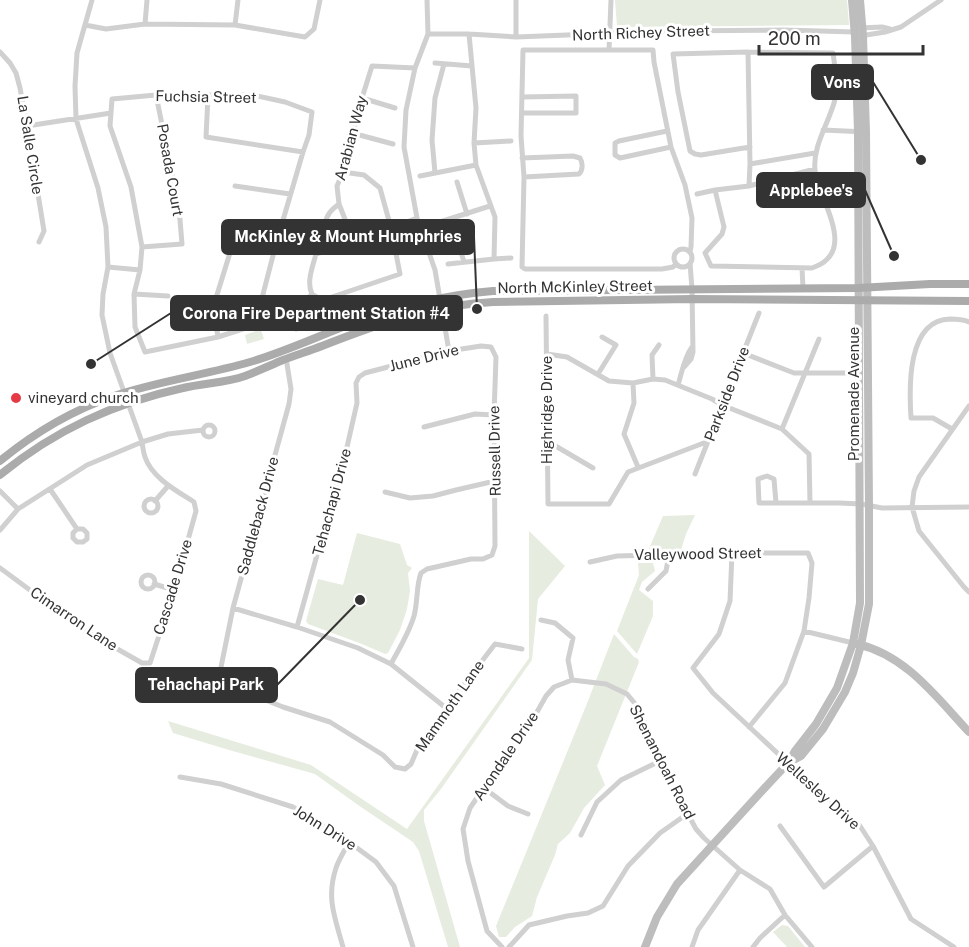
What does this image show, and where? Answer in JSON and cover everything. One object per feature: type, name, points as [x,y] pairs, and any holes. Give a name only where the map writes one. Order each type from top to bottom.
[{"type":"main road","name":"Promenade Avenue","points":[[852,0],[858,32]]},
{"type":"main road","name":"Promenade Avenue","points":[[645,947],[657,917],[677,884],[788,764],[801,756],[823,729],[845,692],[853,673],[857,644],[869,604],[865,505],[862,132],[858,32],[860,0]]},
{"type":"main road","name":"North McKinley Street","points":[[0,475],[61,432],[91,417],[127,403],[182,388],[243,377],[285,355],[382,313],[439,298],[493,291],[862,288],[969,284]]},
{"type":"main road","name":"North McKinley Street","points":[[0,460],[56,422],[124,393],[285,355],[385,322],[468,303],[692,299],[969,301]]},
{"type":"main road","points":[[857,644],[890,656],[910,670],[969,732]]},
{"type":"street","points":[[92,0],[77,53],[76,119],[98,188],[106,227],[108,267],[102,315],[110,353],[142,442],[145,458],[168,486],[155,501]]},
{"type":"street","points":[[145,24],[147,0]]},
{"type":"street","points":[[235,25],[238,0]]},
{"type":"street","points":[[85,25],[105,29],[145,24],[235,25],[305,37],[314,29],[320,0]]},
{"type":"street","points":[[427,0],[428,34],[415,68],[406,110],[404,147],[417,218],[435,270],[449,351]]},
{"type":"street","points":[[516,0],[516,37]]},
{"type":"street","points":[[609,50],[611,0]]},
{"type":"street","name":"North Richey Street","points":[[428,34],[516,37],[784,30],[885,32],[901,27],[930,3],[941,0]]},
{"type":"street","points":[[470,34],[476,108],[474,143],[476,165],[495,217],[494,259]]},
{"type":"street","points":[[676,264],[673,267],[662,269],[525,269],[522,267],[523,50],[653,50],[670,147],[685,185],[692,218],[690,263],[693,352],[691,359],[684,367],[678,385]]},
{"type":"street","name":"La Salle Circle","points":[[0,52],[16,73],[27,126],[44,231],[39,242]]},
{"type":"street","points":[[748,52],[749,186]]},
{"type":"street","points":[[715,190],[724,227],[722,234],[705,253],[711,266],[812,268],[829,257],[835,243],[834,231],[814,169],[815,153],[835,100],[836,73],[833,53],[673,54],[690,151],[701,155],[750,147]]},
{"type":"street","points":[[435,63],[472,66]]},
{"type":"street","points":[[435,173],[432,140],[435,98],[444,64]]},
{"type":"street","name":"Arabian Way","points":[[312,294],[310,282],[316,254],[354,242],[339,204],[338,186],[372,66],[415,68]]},
{"type":"street","name":"Fuchsia Street","points":[[111,113],[112,99],[156,95],[253,95],[285,102],[312,112],[309,135],[303,152]]},
{"type":"street","name":"Posada Court","points":[[142,247],[182,244],[179,208],[156,95]]},
{"type":"street","points":[[27,126],[111,113],[110,126],[131,187],[142,247],[140,270],[134,294],[135,327],[145,352],[218,337],[255,325],[303,152],[206,137],[208,96]]},
{"type":"street","points":[[522,96],[576,96],[576,113],[522,113]]},
{"type":"street","points":[[362,98],[395,108]]},
{"type":"street","points":[[823,130],[862,132]]},
{"type":"street","points":[[667,131],[619,141],[615,143],[614,149],[615,154],[620,158],[670,147]]},
{"type":"street","points":[[352,133],[393,144]]},
{"type":"street","points":[[474,143],[511,141]]},
{"type":"street","points":[[750,164],[815,153]]},
{"type":"street","points":[[522,158],[573,156],[582,161],[579,174],[524,177]]},
{"type":"street","points":[[420,176],[476,165]]},
{"type":"street","points":[[697,194],[749,186],[814,169]]},
{"type":"street","points":[[296,329],[304,302],[312,294],[320,299],[326,299],[400,274],[380,188],[364,175],[343,172]]},
{"type":"street","points":[[457,182],[467,214]]},
{"type":"street","points":[[794,192],[818,185]]},
{"type":"street","points":[[235,186],[290,194]]},
{"type":"street","points":[[325,224],[326,216],[339,204]]},
{"type":"street","points":[[421,228],[490,206]]},
{"type":"street","points":[[391,228],[417,218]]},
{"type":"street","points":[[451,219],[464,262]]},
{"type":"street","points":[[218,337],[215,318],[216,298],[233,243],[276,244]]},
{"type":"street","points":[[676,264],[674,259],[677,251],[685,249],[690,252]]},
{"type":"street","points":[[448,264],[511,258]]},
{"type":"street","points":[[676,264],[685,267],[690,263]]},
{"type":"street","points":[[108,267],[140,270]]},
{"type":"street","points":[[802,268],[802,288]]},
{"type":"street","points":[[134,294],[168,296]]},
{"type":"street","name":"Parkside Drive","points":[[695,474],[759,313]]},
{"type":"street","name":"Highridge Drive","points":[[546,316],[548,504],[609,504],[628,472],[638,467]]},
{"type":"street","points":[[952,429],[933,418],[911,418],[913,359],[929,326],[937,321],[956,319],[969,322]]},
{"type":"street","points":[[598,374],[616,345],[602,337]]},
{"type":"street","points":[[782,429],[819,339]]},
{"type":"street","points":[[653,379],[652,355],[659,345]]},
{"type":"street","name":"June Drive","points":[[359,377],[365,373],[449,351],[481,346],[491,347]]},
{"type":"street","name":"Russell Drive","points":[[391,664],[414,617],[421,573],[427,569],[483,559],[492,555],[495,546],[496,357],[491,347]]},
{"type":"street","points":[[743,352],[794,373],[849,373]]},
{"type":"street","points":[[547,354],[567,357],[609,381],[633,383],[653,379],[665,380],[782,429],[809,454],[810,502]]},
{"type":"street","name":"Saddleback Drive","points":[[285,355],[291,389],[289,404],[233,608],[220,682],[283,707],[330,722],[383,754],[395,767],[405,769]]},
{"type":"street","name":"Tehachapi Drive","points":[[297,627],[347,447],[357,403],[356,383],[359,377]]},
{"type":"street","points":[[633,383],[634,403],[624,434],[638,467],[709,441]]},
{"type":"street","points":[[969,406],[919,477],[912,507],[919,531],[969,591]]},
{"type":"street","points":[[424,427],[475,414],[494,415]]},
{"type":"street","points":[[0,530],[18,509],[87,465],[142,442],[168,434],[203,430]]},
{"type":"street","points":[[547,441],[593,468]]},
{"type":"street","points":[[776,503],[774,479],[767,476],[758,479],[759,503],[776,503],[810,502],[882,508],[969,507]]},
{"type":"street","points":[[385,492],[410,498],[433,496],[495,481]]},
{"type":"street","name":"Cascade Drive","points":[[150,663],[174,590],[196,511],[194,502],[168,486]]},
{"type":"street","points":[[50,489],[77,529]]},
{"type":"street","points":[[0,491],[18,509]]},
{"type":"street","name":"Wellesley Drive","points":[[732,553],[730,601],[718,634],[693,668],[712,693],[788,764],[860,826],[911,919],[954,947]]},
{"type":"street","name":"Valleywood Street","points":[[590,562],[617,556],[808,553],[812,563],[804,631]]},
{"type":"street","points":[[648,589],[666,571],[669,555]]},
{"type":"street","name":"Cimarron Lane","points":[[0,568],[84,630],[142,663],[150,663]]},
{"type":"street","points":[[154,584],[174,590]]},
{"type":"street","points":[[233,608],[358,648],[391,664],[446,708]]},
{"type":"street","points":[[541,620],[555,623],[573,638],[568,660],[572,680]]},
{"type":"street","points":[[749,727],[785,683],[804,631],[857,644]]},
{"type":"street","name":"Mammoth Lane","points":[[405,769],[411,764],[417,750],[446,708],[495,644],[522,649]]},
{"type":"street","name":"Shenandoah Road","points":[[572,680],[606,684],[627,694],[637,706],[696,829],[740,870],[770,889],[785,915],[812,947]]},
{"type":"street","name":"Avondale Drive","points":[[502,947],[487,931],[468,861],[463,829],[470,808],[506,755],[528,728],[546,696],[554,687],[572,680]]},
{"type":"street","points":[[581,835],[597,802],[621,780],[662,760]]},
{"type":"street","name":"John Drive","points":[[180,777],[221,784],[293,807],[349,842],[376,862],[394,886],[413,947]]},
{"type":"street","points":[[484,788],[508,806],[528,814]]},
{"type":"street","points":[[509,947],[529,925],[588,913],[603,906],[628,866],[660,833],[687,814]]},
{"type":"street","points":[[780,826],[824,887],[873,846]]},
{"type":"street","points":[[343,947],[332,909],[331,890],[337,866],[349,842]]},
{"type":"street","points":[[692,947],[698,930],[740,870]]},
{"type":"street","points":[[753,947],[785,915]]},
{"type":"shaded area","points":[[615,0],[847,0],[849,25],[621,27],[617,26]]},
{"type":"shaded area","points":[[260,327],[264,339],[247,344],[245,335]]},
{"type":"shaded area","points":[[695,515],[681,550],[648,551],[663,516]]},
{"type":"shaded area","points":[[529,531],[565,566],[538,599],[532,660],[424,810],[424,821],[460,947],[448,947],[419,851],[413,842],[315,774],[173,733],[168,721],[311,765],[407,829],[529,658]]},
{"type":"shaded area","points":[[357,533],[400,544],[407,565],[412,568],[408,573],[410,591],[407,609],[400,630],[388,653],[385,654],[308,624],[306,621],[318,579],[343,585]]},
{"type":"shaded area","points":[[638,563],[653,563],[655,571],[642,582],[639,590],[653,601],[653,616],[637,654],[617,631],[639,575]]},
{"type":"shaded area","points":[[614,634],[639,662],[597,766],[605,785],[584,808],[570,833],[558,844],[532,916],[515,927],[506,937],[499,937],[496,926]]},
{"type":"shaded area","points":[[782,925],[788,926],[805,947],[787,947],[773,932]]},
{"type":"place","name":"Vons","points":[[921,160]]},
{"type":"place","name":"Applebee's","points":[[894,256]]},
{"type":"place","name":"McKinley & Mount Humphries","points":[[477,309]]},
{"type":"place","name":"Corona Fire Department Station #4","points":[[91,364]]},
{"type":"place","name":"vineyard church","points":[[16,398]]},
{"type":"place","name":"Tehachapi Park","points":[[360,600]]}]
